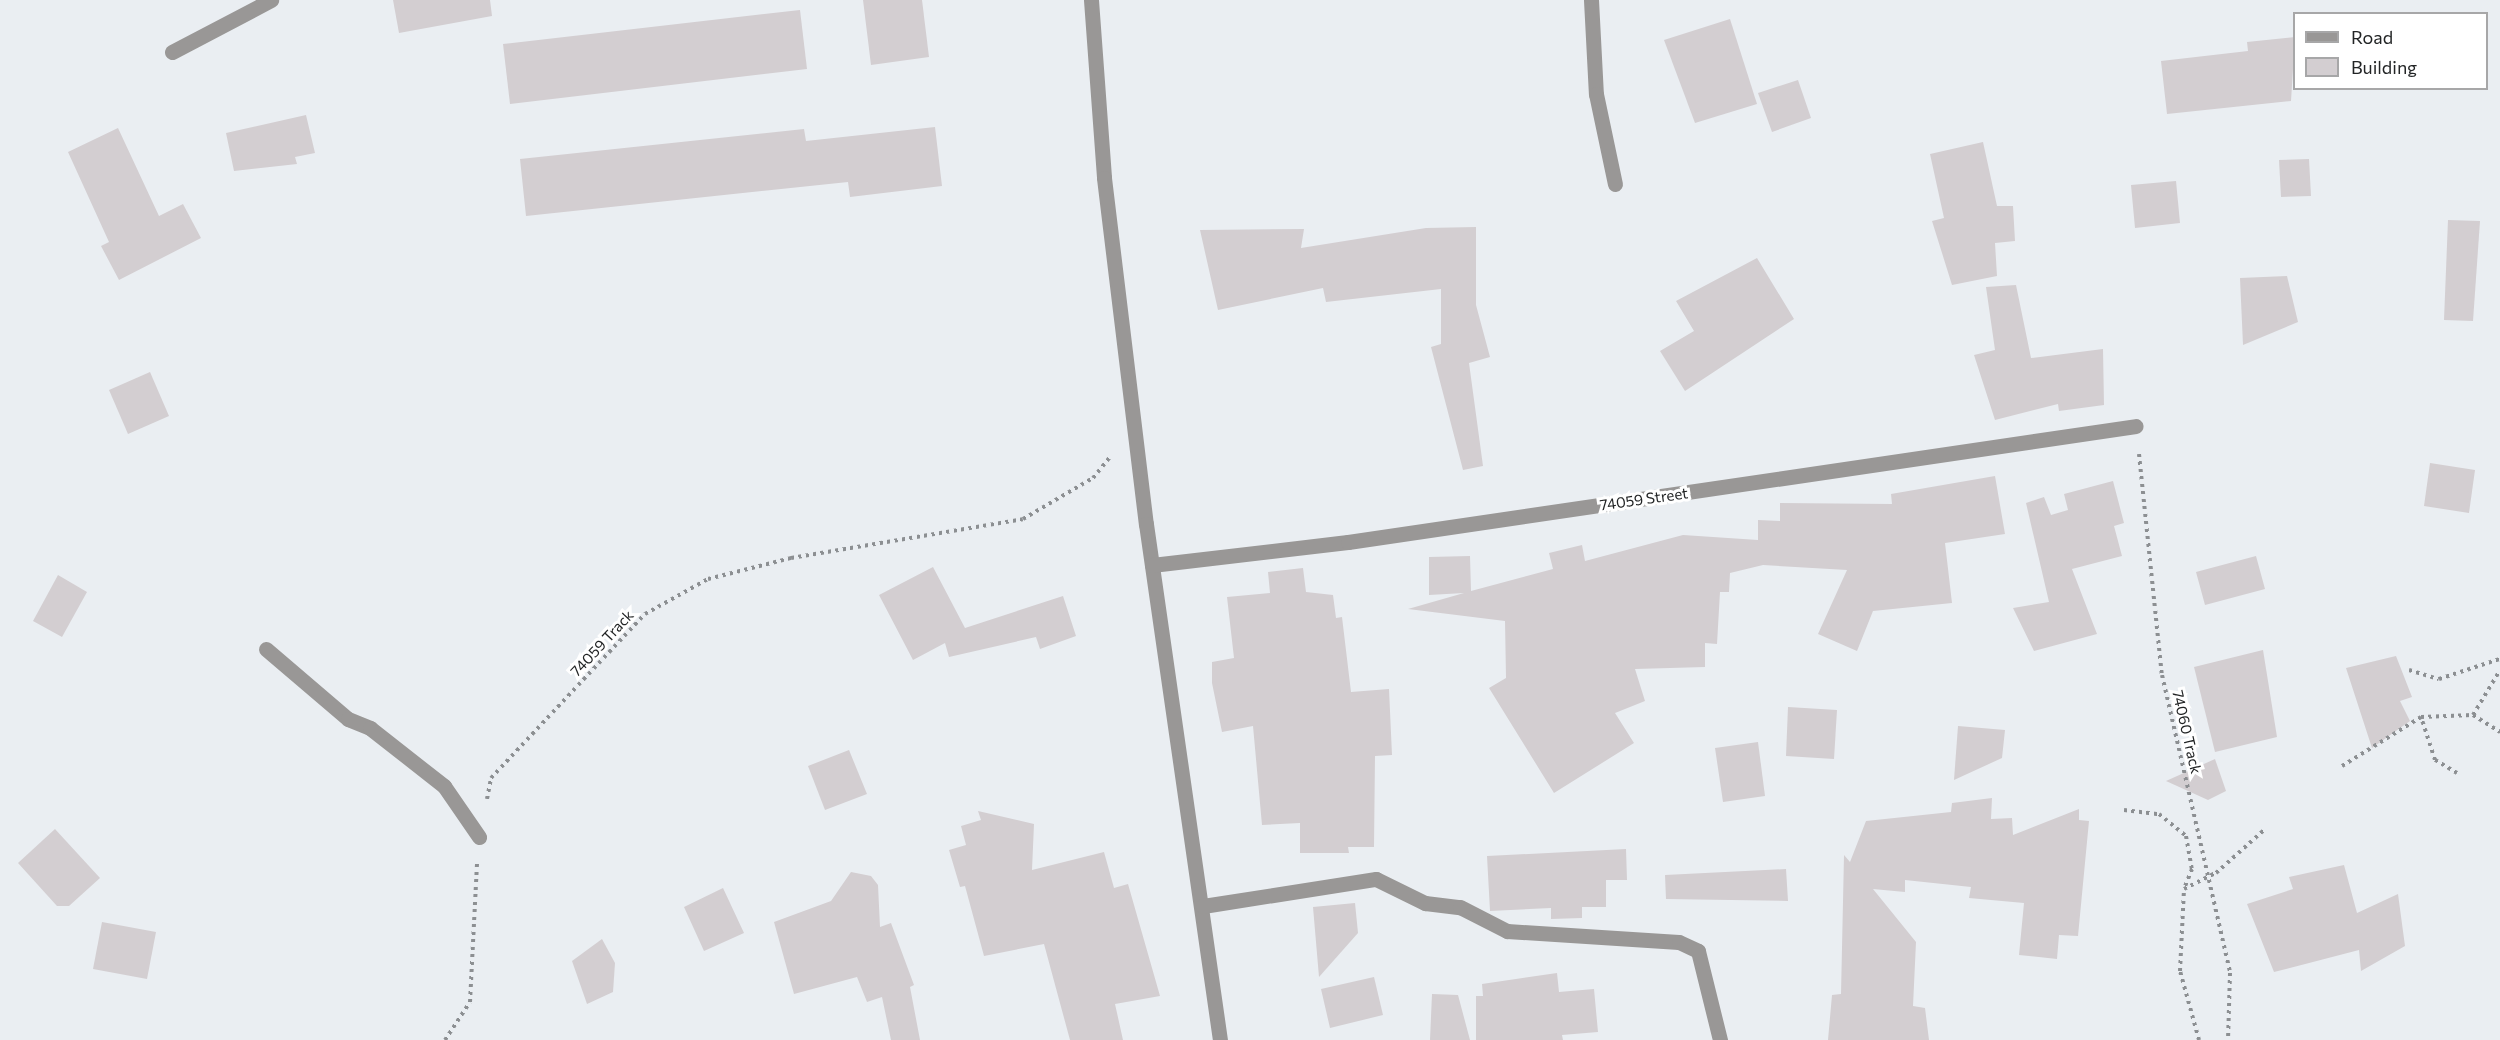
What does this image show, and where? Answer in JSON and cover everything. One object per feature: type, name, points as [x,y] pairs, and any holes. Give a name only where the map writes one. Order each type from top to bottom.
[{"type":"street","points":[[172,52],[271,0]]},
{"type":"street","points":[[1091,0],[1104,178],[1134,428],[1203,906],[1220,1040]]},
{"type":"street","points":[[1591,0],[1596,94],[1614,184]]},
{"type":"street","name":"74059 Street","points":[[1152,565],[1348,542],[2136,426]]},
{"type":"street","points":[[266,649],[348,719],[370,728],[444,786],[479,837]]},
{"type":"street","points":[[1203,906],[1377,879],[1425,903],[1460,908],[1508,931],[1679,942],[1698,951],[1720,1040]]},
{"type":"path","name":"74060 Track","points":[[2136,426],[2162,675],[2230,973],[2229,1040]]},
{"type":"path","name":"74059 Track","points":[[445,1040],[470,1002],[479,837],[491,778],[645,614],[708,579],[791,558],[1023,519],[1093,478],[1134,428]]},
{"type":"path","points":[[2409,670],[2439,679],[2500,659]]},
{"type":"path","points":[[2473,716],[2500,670]]},
{"type":"path","points":[[2342,766],[2421,717],[2473,716],[2500,732]]},
{"type":"path","points":[[2421,717],[2435,760],[2457,773]]},
{"type":"path","points":[[2124,810],[2158,814],[2186,836],[2192,869],[2184,889],[2180,971],[2199,1040]]},
{"type":"path","points":[[2184,889],[2208,876],[2265,829]]},
{"type":"building","points":[[393,0],[490,0],[492,16],[399,33]]},
{"type":"building","points":[[863,0],[922,0],[929,57],[871,65]]},
{"type":"building","points":[[800,10],[807,69],[510,104],[503,44]]},
{"type":"building","points":[[1730,19],[1757,104],[1695,123],[1664,40]]},
{"type":"building","points":[[2293,37],[2291,101],[2167,114],[2161,61],[2248,51],[2247,42]]},
{"type":"building","points":[[1798,80],[1811,118],[1772,132],[1758,93]]},
{"type":"building","points":[[306,115],[315,153],[295,157],[297,164],[234,171],[226,133]]},
{"type":"building","points":[[935,127],[942,186],[850,197],[848,182],[526,216],[520,159],[804,129],[806,141]]},
{"type":"building","points":[[118,128],[159,216],[183,204],[201,238],[119,280],[101,246],[109,242],[68,152]]},
{"type":"building","points":[[1983,142],[1997,206],[2013,206],[2015,241],[1995,243],[1997,276],[1952,285],[1932,221],[1944,218],[1930,154]]},
{"type":"building","points":[[2309,159],[2311,196],[2281,197],[2279,160]]},
{"type":"building","points":[[2176,181],[2180,223],[2135,228],[2131,185]]},
{"type":"building","points":[[2448,220],[2480,221],[2473,321],[2444,320]]},
{"type":"building","points":[[1476,227],[1476,305],[1490,357],[1469,363],[1483,466],[1463,470],[1431,347],[1441,344],[1441,289],[1326,302],[1323,288],[1218,310],[1200,230],[1304,229],[1301,248],[1426,228]]},
{"type":"building","points":[[1757,258],[1794,319],[1685,391],[1660,351],[1694,331],[1676,301]]},
{"type":"building","points":[[2287,276],[2298,322],[2243,345],[2240,278]]},
{"type":"building","points":[[2016,285],[2031,358],[2103,349],[2104,405],[2059,411],[2058,404],[1995,420],[1974,355],[1995,350],[1986,287]]},
{"type":"building","points":[[150,372],[169,416],[128,434],[109,390]]},
{"type":"building","points":[[2430,463],[2475,470],[2469,513],[2424,506]]},
{"type":"building","points":[[1995,476],[2005,534],[1945,543],[1952,603],[1873,611],[1857,651],[1818,634],[1847,570],[1763,565],[1730,573],[1729,592],[1720,592],[1717,644],[1705,643],[1705,667],[1635,669],[1645,701],[1615,713],[1634,743],[1554,793],[1489,688],[1506,678],[1505,621],[1408,609],[1464,593],[1429,595],[1429,557],[1470,556],[1471,591],[1553,569],[1549,553],[1582,545],[1585,561],[1683,535],[1758,540],[1758,520],[1780,521],[1780,503],[1892,504],[1891,494]]},
{"type":"building","points":[[2113,481],[2124,523],[2114,526],[2122,556],[2072,569],[2097,634],[2034,651],[2013,608],[2049,602],[2026,503],[2044,497],[2051,515],[2068,510],[2064,494]]},
{"type":"building","points":[[2256,556],[2265,589],[2205,605],[2196,572]]},
{"type":"building","points":[[933,567],[965,628],[1063,596],[1076,636],[1040,649],[1036,637],[949,657],[945,643],[913,660],[879,595]]},
{"type":"building","points":[[1303,568],[1306,592],[1333,595],[1336,618],[1342,617],[1351,692],[1389,689],[1392,755],[1375,756],[1374,847],[1348,847],[1349,853],[1300,853],[1300,823],[1262,825],[1253,726],[1222,732],[1212,683],[1212,662],[1234,658],[1227,597],[1270,593],[1268,572]]},
{"type":"building","points":[[58,575],[87,592],[62,637],[33,621]]},
{"type":"building","points":[[2263,650],[2277,737],[2215,752],[2194,667]]},
{"type":"building","points":[[2396,656],[2412,697],[2400,701],[2410,721],[2372,748],[2346,668]]},
{"type":"building","points":[[1788,707],[1837,710],[1834,759],[1786,756]]},
{"type":"building","points":[[1958,726],[2005,730],[2002,758],[1954,780]]},
{"type":"building","points":[[1758,742],[1765,796],[1723,802],[1715,748]]},
{"type":"building","points":[[849,750],[867,794],[825,810],[808,766]]},
{"type":"building","points":[[2215,759],[2226,791],[2208,800],[2166,781]]},
{"type":"building","points":[[1992,798],[1991,819],[2012,818],[2013,835],[2079,809],[2079,820],[2089,821],[2078,936],[2059,935],[2057,959],[2019,955],[2024,903],[1969,898],[1971,887],[1905,880],[1905,892],[1873,889],[1916,942],[1913,1006],[1925,1008],[1929,1040],[1828,1040],[1832,995],[1841,994],[1844,855],[1850,862],[1866,821],[1951,812],[1952,803]]},
{"type":"building","points":[[978,811],[1034,824],[1032,870],[1104,852],[1114,888],[1128,884],[1160,996],[1115,1004],[1123,1040],[1070,1040],[1044,944],[984,956],[965,886],[960,887],[949,850],[966,845],[961,826],[981,820]]},
{"type":"building","points":[[55,829],[100,878],[69,906],[57,906],[18,863]]},
{"type":"building","points":[[1626,849],[1627,880],[1606,880],[1606,907],[1582,907],[1582,918],[1551,919],[1551,908],[1490,911],[1487,856]]},
{"type":"building","points":[[2344,865],[2357,913],[2398,894],[2405,946],[2361,971],[2359,950],[2274,972],[2247,904],[2293,889],[2289,877]]},
{"type":"building","points":[[1786,869],[1788,901],[1666,899],[1665,875]]},
{"type":"building","points":[[851,872],[871,876],[878,885],[880,927],[891,923],[914,985],[910,987],[920,1040],[891,1040],[882,997],[867,1002],[857,977],[794,994],[774,922],[831,901]]},
{"type":"building","points":[[723,888],[744,933],[704,951],[684,907]]},
{"type":"building","points":[[1355,903],[1358,933],[1319,977],[1313,907]]},
{"type":"building","points":[[102,922],[156,932],[147,979],[93,969]]},
{"type":"building","points":[[602,939],[615,963],[613,992],[587,1004],[572,961]]},
{"type":"building","points":[[1557,973],[1559,992],[1594,989],[1598,1032],[1562,1035],[1563,1040],[1476,1040],[1476,996],[1483,996],[1482,984]]},
{"type":"building","points":[[1374,977],[1383,1015],[1330,1028],[1321,989]]},
{"type":"building","points":[[1432,994],[1458,995],[1470,1040],[1430,1040]]}]
